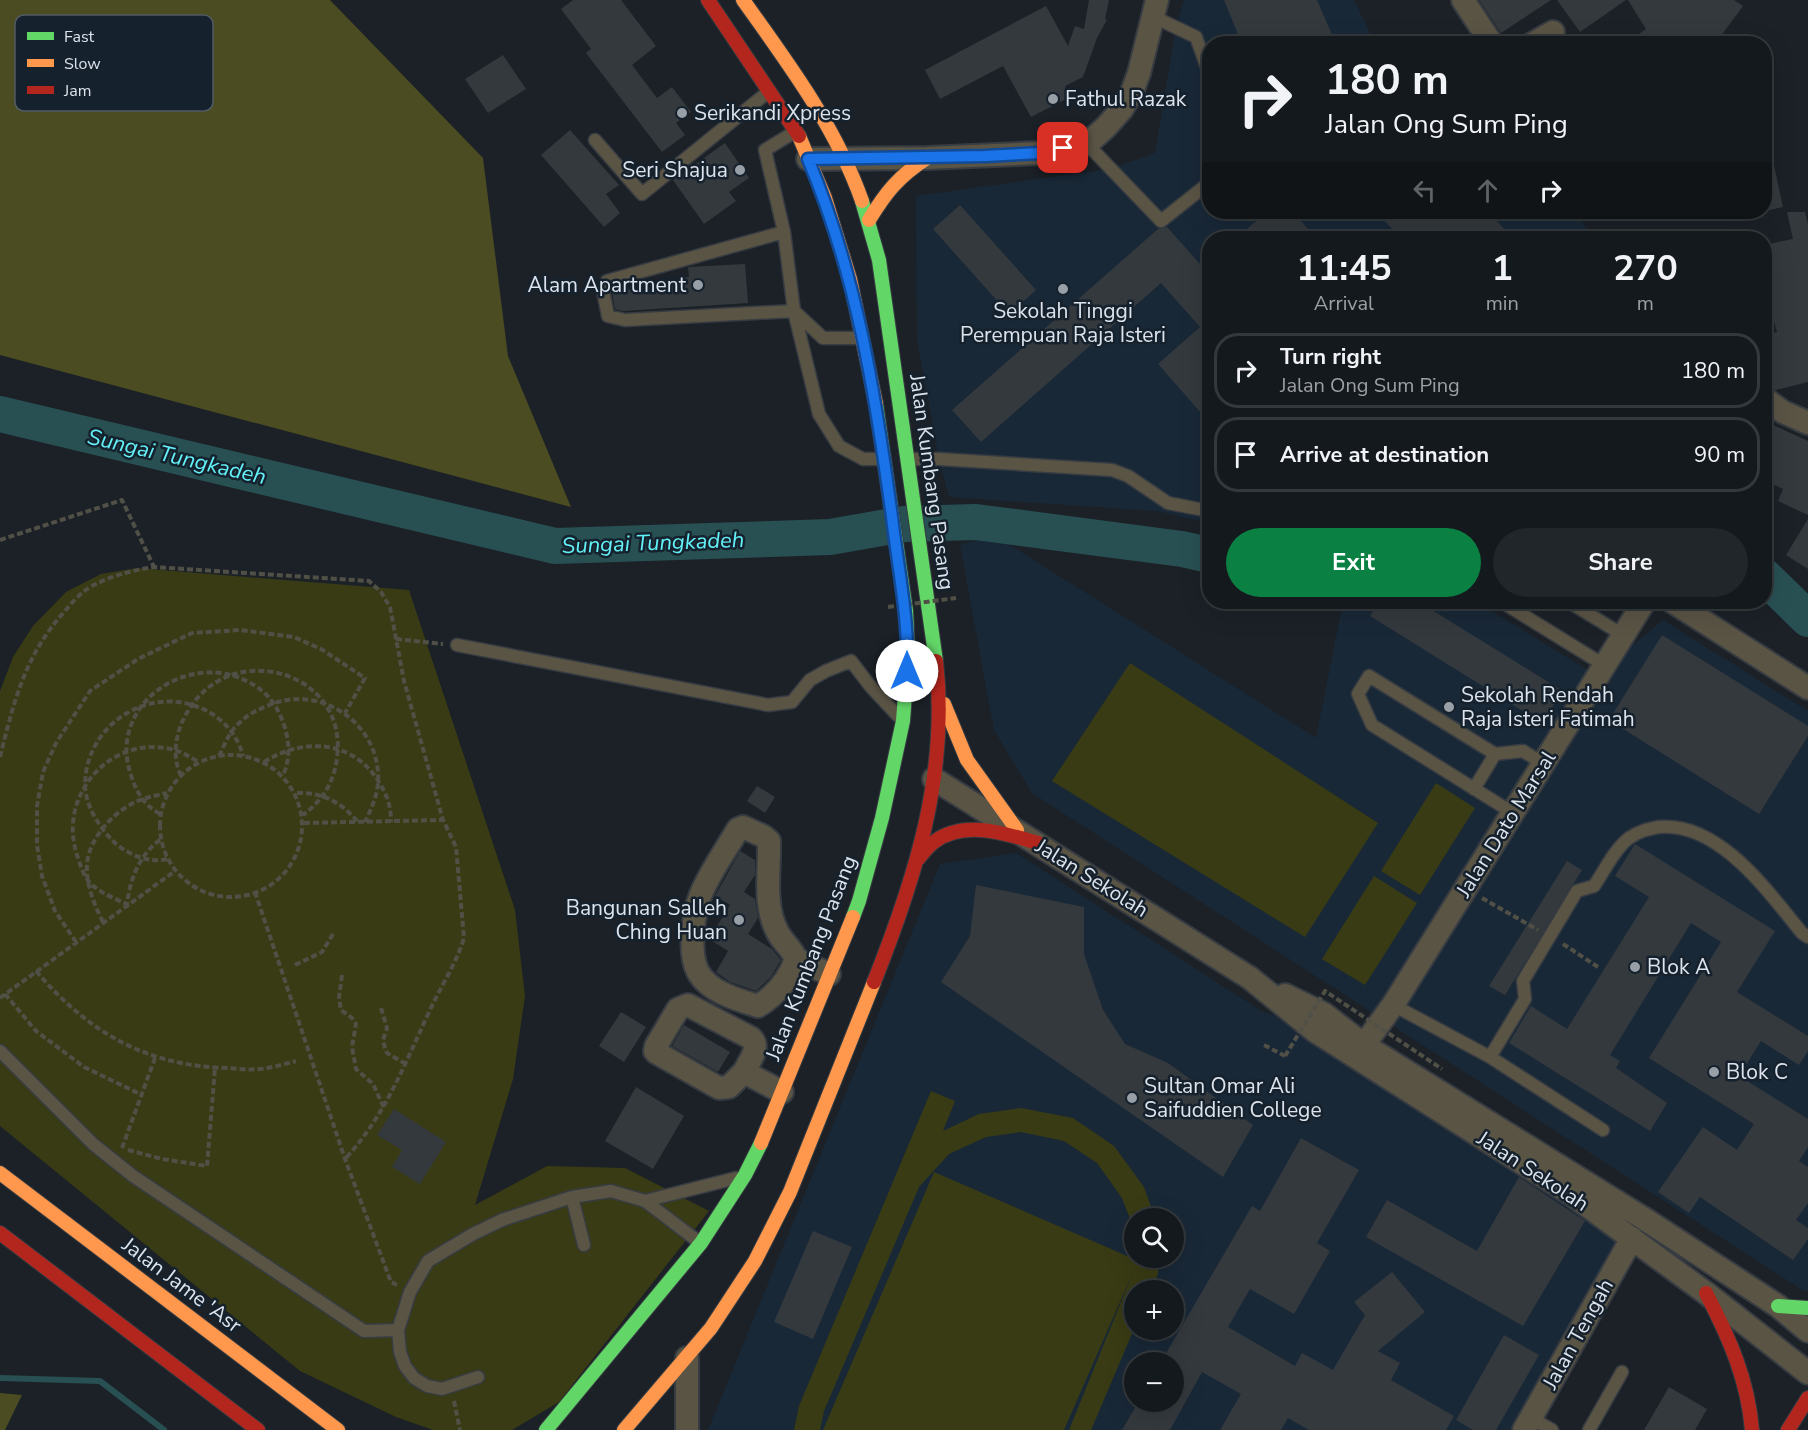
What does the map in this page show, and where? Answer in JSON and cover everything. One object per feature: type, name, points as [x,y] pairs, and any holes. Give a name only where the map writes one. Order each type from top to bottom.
[{"type":"main road","points":[[708,0],[796,130],[839,240],[864,338],[887,478],[898,569],[906,611],[909,724]]},
{"type":"main road","name":"Jalan Kumbang Pasang","points":[[624,1430],[687,1358],[727,1305],[756,1260],[778,1216],[904,906],[918,860],[929,768],[939,732],[939,694],[910,477],[879,260],[869,220],[858,187],[822,118],[789,65],[743,0]]},
{"type":"main road","points":[[869,220],[888,187],[905,171],[927,158]]},
{"type":"main road","points":[[939,694],[967,760],[1017,830]]},
{"type":"main road","name":"Jalan Kumbang Pasang","points":[[546,1430],[700,1243],[745,1175],[768,1130],[859,902],[909,724]]},
{"type":"main road","points":[[915,793],[929,768]]},
{"type":"main road","points":[[918,860],[936,839],[956,832],[976,829],[1038,843]]},
{"type":"main road","points":[[859,902],[886,855]]},
{"type":"main road","name":"Jalan Jame 'Asr","points":[[0,1173],[292,1402],[343,1427]]},
{"type":"main road","points":[[0,1233],[258,1430]]},
{"type":"main road","points":[[1706,1293],[1731,1343],[1747,1386],[1752,1430]]},
{"type":"main road","points":[[1778,1306],[1808,1308]]},
{"type":"main road","points":[[1788,1430],[1808,1398]]},
{"type":"street","points":[[1463,0],[1487,36]]},
{"type":"street","points":[[808,159],[927,158],[1040,153],[1087,144],[1122,110],[1132,92],[1156,8]]},
{"type":"street","points":[[1546,36],[1553,32]]},
{"type":"street","points":[[1772,404],[1783,412],[1808,423]]},
{"type":"street","name":"Jalan Dato Marsal","points":[[1364,1045],[1393,1005],[1640,609]]},
{"type":"street","points":[[1684,609],[1808,688]]},
{"type":"street","name":"Jalan Sekolah","points":[[929,768],[1017,830],[1250,978],[1324,1014],[1364,1045],[1643,1218],[1778,1306],[1808,1331]]},
{"type":"street","points":[[796,959],[783,986],[758,1006],[727,996],[712,986],[698,972],[692,941],[694,913],[701,892],[738,829],[742,827],[764,836],[769,841],[768,893],[771,915],[778,933],[792,949],[796,959],[830,974]]},
{"type":"street","name":"Jalan Sekolah","points":[[1250,978],[1315,1031],[1571,1194],[1706,1293],[1808,1373]]},
{"type":"street","points":[[744,1072],[782,1092]]},
{"type":"street","name":"Jalan Tengah","points":[[1528,1424],[1632,1238]]},
{"type":"street","points":[[687,1358],[687,1430]]},
{"type":"lane","points":[[1156,8],[1196,37],[1202,54]]},
{"type":"lane","points":[[595,140],[642,194],[769,92]]},
{"type":"lane","points":[[796,130],[765,150],[784,232],[794,311],[819,414],[839,446],[863,459],[884,459]]},
{"type":"lane","points":[[1087,144],[1161,222],[1202,189]]},
{"type":"lane","points":[[784,232],[607,281],[603,291],[608,316],[625,320],[794,311],[823,338],[864,338]]},
{"type":"lane","points":[[907,459],[1112,470],[1128,476],[1168,503],[1202,510]]},
{"type":"lane","points":[[1513,609],[1604,665]]},
{"type":"lane","points":[[1580,609],[1623,635]]},
{"type":"lane","points":[[457,645],[768,705],[792,702],[810,680],[851,661],[871,687],[909,724]]},
{"type":"lane","points":[[1513,813],[1372,725],[1358,694],[1369,676],[1495,754],[1523,751],[1544,764]]},
{"type":"lane","points":[[1474,789],[1495,754]]},
{"type":"lane","points":[[1490,1058],[1525,999],[1523,981],[1577,891],[1594,886],[1620,846],[1631,836],[1645,829],[1667,827],[1689,830],[1707,838],[1737,859],[1808,937]]},
{"type":"lane","points":[[1393,1005],[1490,1058],[1603,1130]]},
{"type":"lane","points":[[0,1051],[93,1144],[133,1176],[364,1330],[398,1330]]},
{"type":"lane","points":[[645,1201],[745,1175]]},
{"type":"lane","points":[[478,1377],[442,1389],[427,1386],[414,1378],[405,1366],[399,1352],[398,1330],[410,1292],[428,1261],[473,1234],[502,1220],[572,1197],[611,1191],[645,1201],[700,1243]]},
{"type":"lane","points":[[572,1197],[585,1245]]},
{"type":"lane","points":[[1590,1430],[1622,1372]]},
{"type":"lane","points":[[1528,1424],[1552,1430]]},
{"type":"path","points":[[0,540],[122,500],[154,567]]},
{"type":"path","points":[[0,757],[26,669],[56,621],[73,601],[94,584],[131,571],[154,567],[369,581],[381,592],[390,607],[404,681],[443,820],[456,847],[464,938],[460,951],[384,1108],[362,1140],[345,1159]]},
{"type":"path","points":[[888,607],[956,598]]},
{"type":"path","points":[[76,942],[55,911],[42,876],[37,845],[37,806],[43,772],[56,743],[90,691],[138,659],[192,633],[240,630],[294,637],[321,649],[365,678],[345,713]]},
{"type":"path","points":[[396,639],[457,645]]},
{"type":"path","points":[[181,776],[175,750],[177,737],[184,717],[201,693],[228,675],[246,670],[268,669],[285,674],[309,687],[322,701],[331,715],[338,734],[336,768],[331,783],[323,796],[303,815]]},
{"type":"path","points":[[167,859],[158,862],[142,858],[116,844],[102,829],[88,801],[85,786],[90,757],[101,735],[118,718],[140,706],[169,682],[193,673],[214,671],[245,679],[263,691],[283,719],[289,750],[288,765],[283,775]]},
{"type":"path","points":[[219,756],[232,731],[243,719],[273,702],[308,698],[322,701],[345,713],[362,730],[375,753],[378,781],[376,795],[365,822]]},
{"type":"path","points":[[140,706],[167,701],[192,703],[215,715],[232,731],[243,756]]},
{"type":"path","points":[[140,706],[129,733],[126,752],[129,769],[135,788],[142,799],[150,809],[160,814]]},
{"type":"path","points":[[264,762],[289,750],[307,746],[326,746],[353,756],[372,769],[386,793],[391,822]]},
{"type":"path","points":[[127,904],[89,883],[73,843],[73,815],[78,798],[97,770],[126,752],[151,747],[175,750],[199,762]]},
{"type":"path","points":[[219,756],[243,756],[264,762],[283,775],[297,793],[304,823],[299,846],[287,870],[270,888],[241,897],[216,896],[194,887],[175,871],[167,859],[160,840],[160,814],[172,785],[199,762],[219,756]]},
{"type":"path","points":[[297,793],[309,792],[323,796],[346,807],[359,822]]},
{"type":"path","points":[[104,922],[92,900],[89,883],[87,864],[93,846],[112,817],[142,799],[168,793]]},
{"type":"path","points":[[304,823],[443,820]]},
{"type":"path","points":[[127,904],[129,885],[142,858],[160,840]]},
{"type":"path","points":[[0,998],[175,871]]},
{"type":"path","points":[[1466,889],[1550,936],[1598,967]]},
{"type":"path","points":[[255,892],[345,1159],[391,1282],[410,1292]]},
{"type":"path","points":[[295,965],[322,952],[333,934]]},
{"type":"path","points":[[36,971],[58,997],[86,1021],[120,1042],[155,1058],[215,1068],[260,1069],[296,1061]]},
{"type":"path","points":[[342,975],[339,984],[341,1010],[356,1024],[352,1047],[356,1069],[373,1084],[384,1108]]},
{"type":"path","points":[[1264,1045],[1285,1056],[1325,991],[1442,1070]]},
{"type":"path","points":[[5,994],[36,1031],[84,1067],[142,1095]]},
{"type":"path","points":[[381,1008],[387,1028],[383,1040],[387,1053],[406,1064]]},
{"type":"path","points":[[155,1058],[121,1149],[162,1159],[207,1166],[215,1068]]},
{"type":"path","points":[[451,1386],[460,1430]]},
{"type":"shaded area","points":[[0,0],[330,0],[483,158],[508,356],[571,507],[0,355]]},
{"type":"shaded area","name":"Sekolah Tinggi Perempuan Raja Isteri","points":[[1184,0],[1354,0],[1372,36],[1202,36],[1202,219],[1580,219],[1588,231],[1202,231],[1202,521],[1157,511],[949,497],[939,459],[917,339],[916,196],[1110,169],[1155,153],[1176,26]]},
{"type":"shaded area","points":[[994,535],[1316,738],[1342,609],[1488,609],[1596,675],[1663,620],[1808,711],[1808,1291],[1804,1291],[1032,793],[994,730],[960,545]]},
{"type":"shaded area","name":"Sultan Omar Ali Saifuddien College","points":[[1016,853],[1263,1012],[1290,1020],[1551,1175],[1619,1240],[1514,1430],[708,1430],[940,864]]},
{"type":"shaded area","points":[[0,1393],[22,1395],[5,1430],[0,1430]]},
{"type":"green space","points":[[137,568],[409,590],[515,910],[525,996],[513,1079],[475,1205],[547,1166],[625,1168],[709,1211],[559,1402],[512,1430],[433,1430],[396,1417],[300,1371],[0,1126],[0,691],[13,657],[33,626],[66,592],[101,574]]},
{"type":"green space","points":[[1130,663],[1378,823],[1305,937],[1052,781]]},
{"type":"green space","points":[[1436,783],[1475,808],[1420,895],[1381,871]]},
{"type":"green space","points":[[1374,876],[1417,903],[1365,985],[1322,959]]},
{"type":"green space","points":[[931,1091],[955,1101],[943,1131],[979,1114],[1021,1108],[1073,1118],[1114,1146],[1144,1187],[1151,1208],[1126,1208],[1122,1198],[1097,1163],[1064,1141],[1021,1132],[986,1137],[949,1154],[919,1187],[824,1411],[820,1430],[794,1430],[799,1406]]},
{"type":"green space","points":[[934,1172],[1124,1255],[1124,1268],[1158,1268],[1155,1280],[1130,1280],[1134,1270],[1130,1280],[1124,1280],[1124,1293],[1064,1430],[823,1430]]},
{"type":"green space","points":[[1124,1295],[1124,1340],[1129,1340],[1091,1430],[1069,1430]]},
{"type":"building","points":[[573,0],[621,0],[656,46],[632,65],[657,98],[672,87],[691,112],[676,123],[685,135],[662,152],[586,53],[591,49],[561,9]]},
{"type":"building","points":[[1089,0],[1109,0],[1105,19],[1107,20],[1097,38],[1083,77],[1065,86],[1070,97],[1031,117],[1003,66],[940,99],[925,70],[1046,6],[1068,46],[1075,26],[1084,29]]},
{"type":"building","points":[[1224,0],[1317,0],[1333,36],[1239,36]]},
{"type":"building","points":[[1479,0],[1551,0],[1501,33]]},
{"type":"building","points":[[1557,0],[1626,0],[1580,32]]},
{"type":"building","points":[[1628,0],[1734,0],[1743,6],[1721,36],[1636,36],[1646,29]]},
{"type":"building","points":[[503,55],[526,89],[488,113],[465,79]]},
{"type":"building","points":[[570,130],[619,185],[606,194],[620,213],[604,227],[541,155]]},
{"type":"building","points":[[725,143],[749,178],[729,192],[736,201],[704,224],[673,180]]},
{"type":"building","points":[[1772,157],[1783,207],[1772,209]]},
{"type":"building","points":[[960,205],[1036,290],[1009,314],[933,229]]},
{"type":"building","points":[[1787,212],[1805,212],[1808,224],[1808,382],[1776,390],[1772,388],[1772,334],[1777,332],[1772,314],[1772,243],[1793,239]]},
{"type":"building","points":[[1259,219],[1299,219],[1310,231],[1244,231]]},
{"type":"building","points":[[1383,219],[1495,219],[1506,231],[1394,231]]},
{"type":"building","points":[[1167,227],[1202,266],[1202,414],[1158,364],[1200,327],[1161,283],[981,442],[952,410],[1158,229]]},
{"type":"building","name":"Alam Apartment","points":[[745,264],[748,303],[623,311],[615,309],[612,293],[689,277],[688,267]]},
{"type":"building","points":[[1772,425],[1808,441],[1808,515],[1778,501],[1783,489],[1772,484]]},
{"type":"building","points":[[1808,519],[1808,569],[1786,555]]},
{"type":"building","points":[[1374,609],[1430,609],[1563,691],[1542,723],[1370,616]]},
{"type":"building","points":[[1662,635],[1808,726],[1808,736],[1759,814],[1609,720]]},
{"type":"building","points":[[757,786],[775,797],[765,813],[747,801]]},
{"type":"building","points":[[1635,844],[1775,931],[1737,992],[1808,1036],[1808,1051],[1799,1065],[1761,1041],[1739,1076],[1808,1119],[1808,1147],[1799,1161],[1808,1167],[1808,1203],[1796,1220],[1808,1228],[1808,1239],[1793,1260],[1700,1197],[1689,1213],[1658,1192],[1703,1127],[1737,1150],[1754,1124],[1649,1058],[1721,942],[1691,923],[1610,1055],[1620,1061],[1616,1068],[1667,1103],[1650,1131],[1509,1043],[1531,1006],[1567,1029],[1649,897],[1615,876]]},
{"type":"building","name":"Bangunan Salleh Ching Huan","points":[[740,851],[755,860],[755,875],[744,892],[755,899],[758,918],[748,934],[772,949],[781,960],[771,977],[756,991],[730,982],[716,972],[728,951],[709,939],[730,905],[715,896]]},
{"type":"building","points":[[1567,861],[1582,870],[1505,995],[1489,986]]},
{"type":"building","points":[[976,885],[1084,907],[1084,954],[1103,1010],[1125,1044],[1168,1063],[1253,1125],[1223,1177],[941,982],[970,936]]},
{"type":"building","points":[[621,1012],[646,1027],[624,1062],[599,1046]]},
{"type":"building","points":[[684,1025],[730,1052],[718,1072],[672,1046]]},
{"type":"building","points":[[636,1087],[684,1116],[653,1169],[605,1141]]},
{"type":"building","points":[[394,1109],[446,1142],[420,1184],[392,1167],[402,1150],[377,1135]]},
{"type":"building","points":[[1301,1138],[1359,1170],[1317,1243],[1330,1251],[1294,1314],[1250,1289],[1228,1327],[1295,1366],[1302,1353],[1333,1370],[1365,1315],[1354,1302],[1392,1272],[1425,1312],[1378,1351],[1400,1363],[1391,1380],[1454,1416],[1446,1430],[1309,1430],[1288,1418],[1281,1430],[1220,1430],[1241,1394],[1202,1372],[1184,1405],[1184,1352],[1167,1352],[1174,1340],[1184,1340],[1184,1323],[1252,1206],[1260,1211]]},
{"type":"building","points":[[1519,1177],[1585,1221],[1523,1326],[1366,1237],[1387,1200],[1477,1251]]},
{"type":"building","points":[[813,1231],[852,1247],[813,1339],[774,1322]]},
{"type":"building","points":[[1504,1335],[1539,1355],[1496,1430],[1473,1430],[1456,1420]]},
{"type":"building","points":[[1669,1387],[1707,1409],[1695,1430],[1644,1430]]},
{"type":"building","points":[[1133,1412],[1180,1412],[1170,1430],[1122,1430]]},
{"type":"waterway","name":"Sungai Tungkadeh","points":[[0,414],[555,546],[830,537],[904,524],[976,522],[1202,553]]},
{"type":"waterway","name":"Sungai Tungkadeh","points":[[1772,584],[1808,619]]},
{"type":"waterway","points":[[0,1378],[100,1381],[164,1430]]},
{"type":"traffic: fast","points":[[862,201],[879,260],[936,661]]},
{"type":"traffic: fast","points":[[853,917],[882,818],[903,721],[908,654],[906,611],[876,404]]},
{"type":"traffic: fast","points":[[546,1430],[701,1243],[745,1175],[761,1143]]},
{"type":"traffic: fast","points":[[1778,1306],[1808,1308]]},
{"type":"traffic: slow","points":[[743,0],[794,72],[825,121],[862,201]]},
{"type":"traffic: slow","points":[[799,136],[825,198],[850,279],[876,404]]},
{"type":"traffic: slow","points":[[869,220],[894,185],[927,158]]},
{"type":"traffic: slow","points":[[944,704],[967,760],[1017,830]]},
{"type":"traffic: slow","points":[[761,1143],[853,917]]},
{"type":"traffic: slow","points":[[624,1430],[711,1328],[755,1261],[790,1192],[874,982]]},
{"type":"traffic: slow","points":[[0,1173],[338,1430]]},
{"type":"traffic: jam","points":[[708,0],[799,136]]},
{"type":"traffic: jam","points":[[874,982],[915,865],[933,785],[938,744],[939,703],[936,661]]},
{"type":"traffic: jam","points":[[918,859],[934,842],[958,831],[999,833],[1038,843]]},
{"type":"traffic: jam","points":[[0,1233],[258,1430]]},
{"type":"traffic: jam","points":[[1706,1293],[1742,1376],[1752,1430]]},
{"type":"traffic: jam","points":[[1788,1430],[1808,1398]]},
{"type":"place","name":"Fathul Razak","points":[[1053,99]]},
{"type":"place","name":"Serikandi Xpress","points":[[682,113]]},
{"type":"place","name":"Seri Shajua","points":[[740,170]]},
{"type":"place","name":"Alam Apartment","points":[[698,285]]},
{"type":"place","name":"Sekolah Tinggi Perempuan Raja Isteri","points":[[1063,289]]},
{"type":"place","name":"Sekolah Rendah Raja Isteri Fatimah","points":[[1449,707]]},
{"type":"place","name":"Bangunan Salleh Ching Huan","points":[[739,920]]},
{"type":"place","name":"Blok A","points":[[1635,967]]},
{"type":"place","name":"Blok C","points":[[1714,1072]]},
{"type":"place","name":"Sultan Omar Ali Saifuddien College","points":[[1132,1098]]},
{"type":"route","points":[[907,671],[906,611],[864,338],[839,240],[825,198],[808,159],[985,156],[1040,153],[1063,148]]}]
